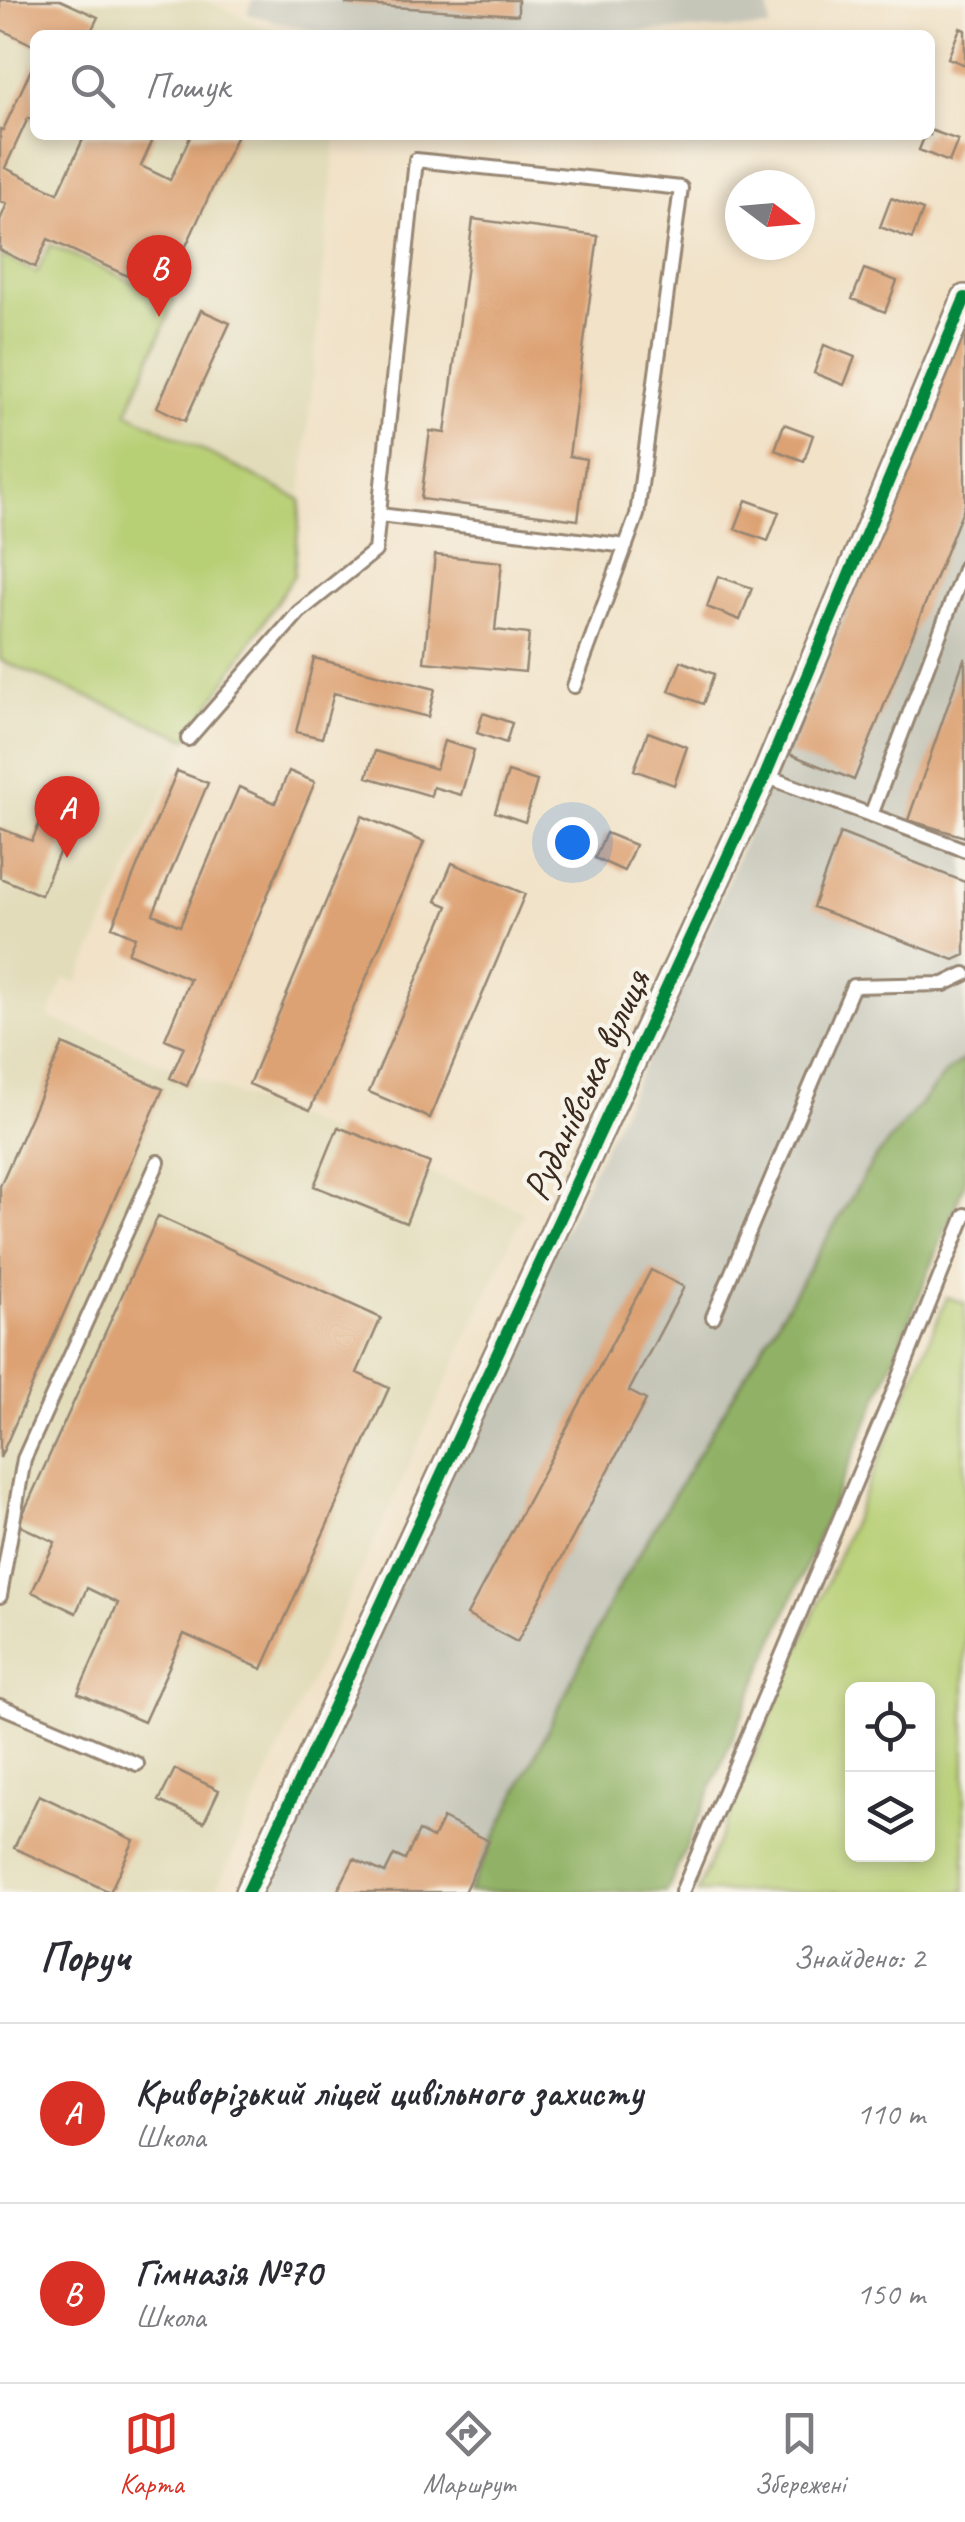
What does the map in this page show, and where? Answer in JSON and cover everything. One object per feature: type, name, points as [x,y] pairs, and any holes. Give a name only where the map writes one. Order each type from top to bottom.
[{"type":"street","name":"Руданівська вулиця","points":[[256,1886],[766,776],[965,298]]},
{"type":"lane","points":[[188,740],[299,612],[375,551],[416,160],[680,188],[638,514],[574,686]]},
{"type":"lane","points":[[380,515],[626,546]]},
{"type":"lane","points":[[871,814],[965,567]]},
{"type":"lane","points":[[766,776],[965,850]]},
{"type":"lane","points":[[713,1318],[853,986],[944,984],[965,974]]},
{"type":"lane","points":[[0,1596],[24,1459],[158,1162]]},
{"type":"lane","points":[[682,1892],[965,1215]]},
{"type":"lane","points":[[0,1706],[137,1764]]},
{"type":"shaded area","points":[[0,0],[205,0],[270,30],[30,30],[30,140],[336,140],[294,575],[188,739],[77,983],[65,978],[48,1017],[524,1211],[215,1892],[0,1892]]},
{"type":"shaded area","points":[[253,0],[768,0],[770,28],[309,30],[247,14]]},
{"type":"shaded area","points":[[965,310],[965,1058],[947,1072],[613,1597],[468,1892],[259,1892],[524,1313],[699,950]]},
{"type":"green space","points":[[50,245],[175,301],[127,412],[301,500],[294,575],[188,739],[0,660],[0,255],[37,273]]},
{"type":"green space","points":[[965,1058],[965,1182],[885,1381],[667,1892],[468,1892],[613,1597],[873,1161],[947,1072]]},
{"type":"green space","points":[[947,1297],[965,1303],[965,1892],[697,1892]]},
{"type":"building","points":[[0,0],[60,0],[98,17],[92,30],[30,30],[30,44],[0,29]]},
{"type":"building","points":[[346,0],[518,0],[518,15],[346,4]]},
{"type":"building","points":[[960,28],[965,30],[965,65],[948,58]]},
{"type":"building","points":[[30,72],[30,119],[5,168],[58,193],[83,140],[153,140],[141,166],[170,180],[189,140],[235,140],[180,259],[164,251],[149,286],[48,239],[35,267],[0,250],[0,220],[7,204],[0,201],[0,129],[3,130]]},
{"type":"building","points":[[935,132],[958,140],[949,162],[919,150],[923,140],[935,140]]},
{"type":"building","points":[[891,198],[923,210],[912,239],[880,227]]},
{"type":"building","points":[[473,219],[598,236],[569,456],[586,459],[578,520],[421,499],[430,431],[445,433]]},
{"type":"building","points":[[864,269],[897,281],[885,312],[852,299]]},
{"type":"building","points":[[201,310],[230,323],[185,421],[157,407]]},
{"type":"building","points":[[965,322],[965,505],[854,780],[790,754]]},
{"type":"building","points":[[824,345],[855,357],[844,385],[814,373]]},
{"type":"building","points":[[784,424],[813,435],[804,461],[775,450]]},
{"type":"building","points":[[746,500],[779,512],[768,541],[735,529]]},
{"type":"building","points":[[435,555],[502,562],[495,630],[529,634],[525,672],[424,662]]},
{"type":"building","points":[[718,576],[752,588],[740,620],[707,607]]},
{"type":"building","points":[[314,658],[435,689],[428,717],[334,693],[322,738],[296,732]]},
{"type":"building","points":[[965,659],[965,837],[908,820]]},
{"type":"building","points":[[681,661],[714,674],[703,704],[669,691]]},
{"type":"building","points":[[483,713],[512,723],[506,743],[477,733]]},
{"type":"building","points":[[648,732],[687,747],[674,785],[634,770]]},
{"type":"building","points":[[444,741],[474,750],[461,795],[433,787],[431,796],[367,777],[375,751],[436,769]]},
{"type":"building","points":[[177,771],[208,783],[153,914],[180,926],[239,787],[275,803],[289,771],[315,782],[187,1086],[170,1078],[184,1047],[165,1039],[190,979],[128,953],[135,937],[112,927]]},
{"type":"building","points":[[508,772],[537,781],[525,822],[495,812]]},
{"type":"building","points":[[47,806],[74,818],[41,895],[0,878],[0,828],[32,841]]},
{"type":"building","points":[[362,816],[424,842],[310,1110],[249,1084]]},
{"type":"building","points":[[606,833],[635,845],[624,871],[595,858]]},
{"type":"building","points":[[840,833],[965,882],[965,955],[954,960],[813,907]]},
{"type":"building","points":[[452,863],[525,894],[430,1118],[369,1092],[448,906],[436,901]]},
{"type":"building","points":[[63,1044],[163,1089],[0,1458],[0,1186]]},
{"type":"building","points":[[338,1127],[430,1163],[406,1223],[314,1186]]},
{"type":"building","points":[[158,1216],[381,1318],[357,1373],[389,1388],[262,1669],[184,1634],[144,1722],[78,1693],[118,1603],[87,1588],[76,1613],[32,1592],[55,1542],[18,1525]]},
{"type":"building","points":[[651,1270],[684,1287],[629,1391],[646,1400],[517,1642],[467,1615]]},
{"type":"building","points":[[175,1769],[219,1790],[204,1822],[159,1801]]},
{"type":"building","points":[[39,1795],[134,1840],[110,1892],[14,1848]]},
{"type":"building","points":[[443,1818],[489,1841],[464,1892],[337,1892],[354,1859],[385,1873],[394,1855],[405,1860],[419,1831],[433,1838]]},
{"type":"cycle path","points":[[248,1892],[765,776],[965,298]]},
{"type":"place","name":"Гімназія №70","points":[[159,317]]},
{"type":"place","name":"Криворізький ліцей цивільного захисту","points":[[67,858]]}]
